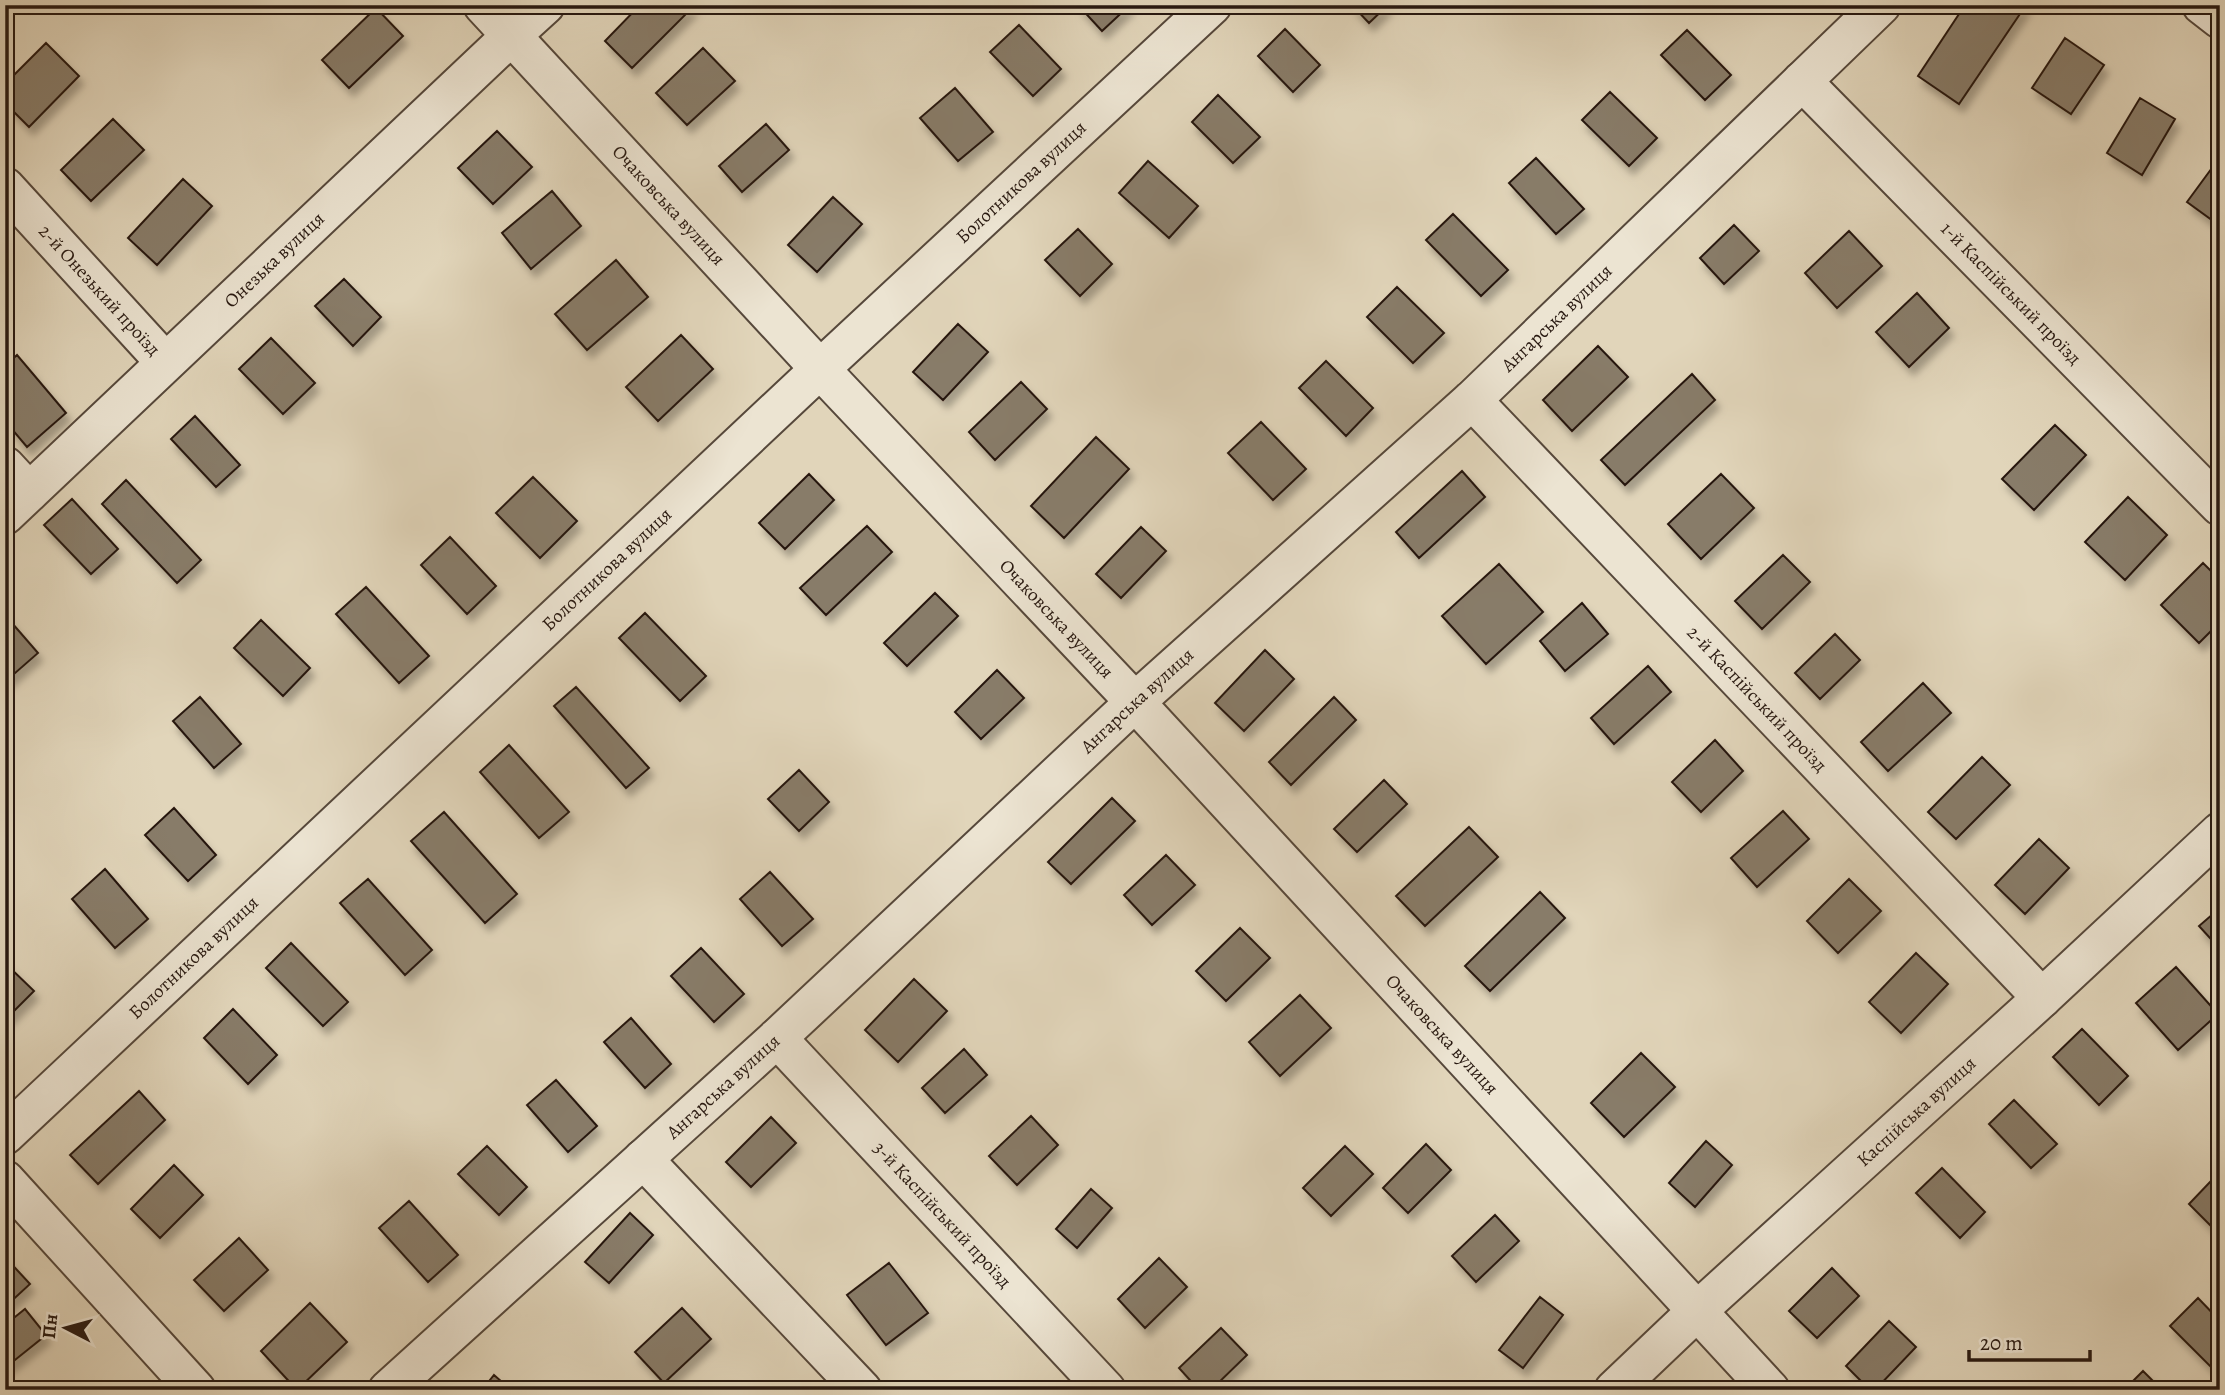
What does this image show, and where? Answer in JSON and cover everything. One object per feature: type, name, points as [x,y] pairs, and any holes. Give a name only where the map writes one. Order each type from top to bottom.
[{"type":"street","name":"Очаковська вулиця","points":[[483,5],[820,369],[1135,702],[1770,1390]]},
{"type":"street","name":"Онезька вулиця","points":[[13,491],[165,362],[545,5]]},
{"type":"street","name":"Болотникова вулиця","points":[[5,1135],[820,369],[1212,5]]},
{"type":"street","name":"Ангарська вулиця","points":[[388,1390],[777,1038],[1135,702],[1472,400],[1881,5]]},
{"type":"street","points":[[2202,5],[2220,19]]},
{"type":"street","name":"1-й Каспійський проїзд","points":[[1802,81],[2220,506]]},
{"type":"street","name":"2-й Онезький проїзд","points":[[5,187],[165,362]]},
{"type":"street","name":"2-й Каспійський проїзд","points":[[1472,400],[2042,998]]},
{"type":"street","name":"Каспійська вулиця","points":[[1614,1390],[2220,832]]},
{"type":"street","name":"3-й Каспійський проїзд","points":[[777,1038],[1106,1390]]},
{"type":"street","points":[[643,1159],[862,1390]]},
{"type":"street","points":[[5,1180],[196,1390]]},
{"type":"building","points":[[640,5],[693,7],[632,68],[605,41]]},
{"type":"building","points":[[1078,5],[1130,5],[1102,31]]},
{"type":"building","points":[[1352,5],[1388,5],[1369,23]]},
{"type":"building","points":[[1965,5],[2026,5],[1959,104],[1918,76]]},
{"type":"building","points":[[376,8],[403,36],[349,88],[322,60]]},
{"type":"building","points":[[1019,25],[1061,69],[1033,96],[990,52]]},
{"type":"building","points":[[1285,29],[1320,65],[1293,92],[1258,56]]},
{"type":"building","points":[[1687,30],[1731,75],[1705,100],[1661,55]]},
{"type":"building","points":[[2065,38],[2104,65],[2071,114],[2032,88]]},
{"type":"building","points":[[46,43],[79,76],[29,127],[5,103],[5,84]]},
{"type":"building","points":[[703,48],[735,81],[687,125],[656,93]]},
{"type":"building","points":[[955,88],[993,132],[958,161],[920,118]]},
{"type":"building","points":[[1610,92],[1657,138],[1629,166],[1582,120]]},
{"type":"building","points":[[1218,95],[1260,137],[1233,163],[1192,122]]},
{"type":"building","points":[[2140,98],[2175,119],[2142,175],[2107,153]]},
{"type":"building","points":[[113,119],[144,150],[91,201],[61,170]]},
{"type":"building","points":[[766,124],[789,150],[742,192],[719,166]]},
{"type":"building","points":[[497,131],[532,167],[493,204],[458,168]]},
{"type":"building","points":[[2220,157],[2220,217],[2216,223],[2187,202]]},
{"type":"building","points":[[1536,158],[1584,209],[1556,234],[1509,183]]},
{"type":"building","points":[[1148,161],[1198,206],[1169,238],[1119,193]]},
{"type":"building","points":[[183,179],[212,206],[157,265],[128,238]]},
{"type":"building","points":[[552,191],[581,226],[531,269],[502,233]]},
{"type":"building","points":[[833,197],[862,224],[817,272],[788,245]]},
{"type":"building","points":[[1453,214],[1508,270],[1481,296],[1426,240]]},
{"type":"building","points":[[1734,225],[1759,251],[1724,284],[1700,258]]},
{"type":"building","points":[[1078,229],[1112,264],[1080,296],[1045,260]]},
{"type":"building","points":[[1849,231],[1882,266],[1837,308],[1805,273]]},
{"type":"building","points":[[616,260],[648,297],[587,350],[555,314]]},
{"type":"building","points":[[344,279],[381,317],[353,346],[315,306]]},
{"type":"building","points":[[1397,287],[1444,333],[1413,363],[1367,317]]},
{"type":"building","points":[[1917,293],[1949,328],[1909,367],[1876,332]]},
{"type":"building","points":[[958,324],[988,352],[943,400],[913,372]]},
{"type":"building","points":[[681,335],[713,369],[658,421],[626,387]]},
{"type":"building","points":[[271,338],[315,383],[283,414],[239,369]]},
{"type":"building","points":[[1598,346],[1628,377],[1572,431],[1543,400]]},
{"type":"building","points":[[17,355],[66,413],[27,447],[5,421],[5,366]]},
{"type":"building","points":[[1326,361],[1373,408],[1346,436],[1299,388]]},
{"type":"building","points":[[1692,374],[1715,400],[1625,485],[1601,460]]},
{"type":"building","points":[[1021,382],[1047,409],[995,460],[969,432]]},
{"type":"building","points":[[195,416],[240,465],[216,487],[171,439]]},
{"type":"building","points":[[1261,422],[1306,469],[1273,500],[1228,453]]},
{"type":"building","points":[[2055,425],[2086,455],[2034,510],[2002,479]]},
{"type":"building","points":[[1096,437],[1129,469],[1064,538],[1031,506]]},
{"type":"building","points":[[1462,471],[1485,497],[1419,558],[1396,532]]},
{"type":"building","points":[[809,474],[834,500],[785,549],[759,523]]},
{"type":"building","points":[[1721,474],[1754,508],[1701,559],[1668,524]]},
{"type":"building","points":[[533,477],[577,521],[540,558],[496,513]]},
{"type":"building","points":[[126,480],[201,560],[177,583],[102,504]]},
{"type":"building","points":[[2128,497],[2167,535],[2125,580],[2085,542]]},
{"type":"building","points":[[72,499],[118,549],[91,574],[44,525]]},
{"type":"building","points":[[867,526],[892,552],[826,615],[800,588]]},
{"type":"building","points":[[1141,527],[1166,551],[1121,598],[1096,574]]},
{"type":"building","points":[[450,537],[496,586],[467,614],[421,565]]},
{"type":"building","points":[[1783,555],[1810,582],[1762,629],[1735,601]]},
{"type":"building","points":[[2203,563],[2220,580],[2220,622],[2199,643],[2161,605]]},
{"type":"building","points":[[1499,564],[1543,612],[1486,664],[1442,616]]},
{"type":"building","points":[[366,587],[429,656],[399,683],[336,614]]},
{"type":"building","points":[[935,593],[958,616],[907,666],[884,643]]},
{"type":"building","points":[[1582,603],[1608,634],[1565,671],[1540,641]]},
{"type":"building","points":[[645,613],[706,676],[680,701],[619,638]]},
{"type":"building","points":[[5,615],[38,653],[6,681],[5,680]]},
{"type":"building","points":[[261,620],[310,668],[283,696],[234,648]]},
{"type":"building","points":[[1835,634],[1860,660],[1820,699],[1795,673]]},
{"type":"building","points":[[1265,650],[1294,679],[1244,731],[1215,703]]},
{"type":"building","points":[[1648,666],[1671,692],[1614,744],[1591,718]]},
{"type":"building","points":[[997,670],[1024,698],[981,739],[955,712]]},
{"type":"building","points":[[1923,683],[1951,713],[1888,771],[1861,742]]},
{"type":"building","points":[[576,687],[649,768],[626,788],[554,706]]},
{"type":"building","points":[[200,697],[241,744],[214,768],[173,721]]},
{"type":"building","points":[[1334,697],[1356,720],[1291,785],[1269,762]]},
{"type":"building","points":[[1715,740],[1743,771],[1701,812],[1672,782]]},
{"type":"building","points":[[509,745],[569,812],[539,838],[480,772]]},
{"type":"building","points":[[1982,757],[2010,785],[1956,839],[1928,812]]},
{"type":"building","points":[[799,770],[829,802],[799,831],[768,799]]},
{"type":"building","points":[[1384,780],[1407,804],[1357,852],[1334,829]]},
{"type":"building","points":[[1112,798],[1135,821],[1071,884],[1048,862]]},
{"type":"building","points":[[174,808],[216,855],[188,881],[145,835]]},
{"type":"building","points":[[1783,811],[1809,839],[1757,887],[1731,858]]},
{"type":"building","points":[[444,812],[517,894],[485,923],[411,841]]},
{"type":"building","points":[[1469,827],[1498,857],[1425,926],[1396,896]]},
{"type":"building","points":[[2039,839],[2069,868],[2025,914],[1995,885]]},
{"type":"building","points":[[1166,855],[1195,885],[1152,925],[1124,895]]},
{"type":"building","points":[[105,869],[148,919],[115,948],[72,899]]},
{"type":"building","points":[[770,872],[813,919],[782,946],[740,899]]},
{"type":"building","points":[[368,879],[432,950],[405,975],[340,903]]},
{"type":"building","points":[[1849,879],[1881,911],[1838,953],[1807,921]]},
{"type":"building","points":[[1540,892],[1565,918],[1490,991],[1465,966]]},
{"type":"building","points":[[2220,908],[2220,949],[2199,926]]},
{"type":"building","points":[[1240,928],[1270,958],[1226,1001],[1196,971]]},
{"type":"building","points":[[291,943],[348,1002],[323,1026],[266,968]]},
{"type":"building","points":[[701,948],[744,994],[714,1022],[671,976]]},
{"type":"building","points":[[1916,953],[1948,984],[1901,1033],[1869,1002]]},
{"type":"building","points":[[5,963],[34,991],[5,1020]]},
{"type":"building","points":[[2176,967],[2218,1014],[2178,1050],[2136,1003]]},
{"type":"building","points":[[914,979],[947,1011],[898,1062],[865,1030]]},
{"type":"building","points":[[1300,995],[1331,1028],[1280,1076],[1249,1042]]},
{"type":"building","points":[[233,1009],[277,1055],[248,1084],[204,1038]]},
{"type":"building","points":[[631,1018],[671,1064],[645,1088],[604,1042]]},
{"type":"building","points":[[2082,1029],[2128,1076],[2099,1105],[2053,1057]]},
{"type":"building","points":[[964,1049],[987,1075],[945,1113],[922,1088]]},
{"type":"building","points":[[1641,1053],[1675,1087],[1624,1137],[1591,1103]]},
{"type":"building","points":[[556,1080],[597,1126],[568,1152],[527,1105]]},
{"type":"building","points":[[139,1091],[165,1120],[98,1184],[70,1155]]},
{"type":"building","points":[[2014,1100],[2057,1144],[2031,1168],[1989,1124]]},
{"type":"building","points":[[1031,1116],[1058,1145],[1017,1185],[989,1156]]},
{"type":"building","points":[[771,1117],[796,1143],[751,1187],[726,1162]]},
{"type":"building","points":[[1706,1141],[1732,1165],[1695,1207],[1669,1183]]},
{"type":"building","points":[[1426,1144],[1451,1170],[1408,1213],[1383,1188]]},
{"type":"building","points":[[487,1146],[527,1187],[499,1215],[458,1174]]},
{"type":"building","points":[[1345,1146],[1373,1174],[1331,1216],[1303,1188]]},
{"type":"building","points":[[174,1165],[203,1195],[160,1238],[131,1209]]},
{"type":"building","points":[[1942,1168],[1985,1212],[1960,1238],[1916,1193]]},
{"type":"building","points":[[2211,1181],[2220,1190],[2220,1235],[2189,1204]]},
{"type":"building","points":[[1091,1189],[1112,1208],[1077,1248],[1056,1229]]},
{"type":"building","points":[[409,1201],[458,1255],[428,1282],[379,1228]]},
{"type":"building","points":[[630,1213],[653,1235],[609,1283],[585,1262]]},
{"type":"building","points":[[1495,1215],[1519,1241],[1476,1282],[1452,1256]]},
{"type":"building","points":[[239,1238],[268,1270],[224,1311],[194,1280]]},
{"type":"building","points":[[5,1257],[30,1284],[5,1307]]},
{"type":"building","points":[[1159,1258],[1187,1287],[1145,1328],[1118,1299]]},
{"type":"building","points":[[889,1263],[928,1313],[886,1345],[847,1295]]},
{"type":"building","points":[[1832,1268],[1859,1296],[1817,1338],[1789,1311]]},
{"type":"building","points":[[1540,1297],[1563,1315],[1523,1368],[1499,1350]]},
{"type":"building","points":[[2198,1298],[2220,1321],[2219,1375],[2170,1326]]},
{"type":"building","points":[[310,1303],[347,1342],[297,1390],[261,1351]]},
{"type":"building","points":[[682,1308],[711,1339],[664,1383],[635,1352]]},
{"type":"building","points":[[25,1309],[46,1335],[5,1368],[5,1325]]},
{"type":"building","points":[[1889,1321],[1916,1347],[1875,1390],[1870,1390],[1846,1366]]},
{"type":"building","points":[[1221,1328],[1247,1355],[1211,1390],[1199,1390],[1179,1368]]},
{"type":"building","points":[[2143,1371],[2162,1390],[2124,1390]]},
{"type":"building","points":[[494,1375],[511,1390],[482,1390]]}]
